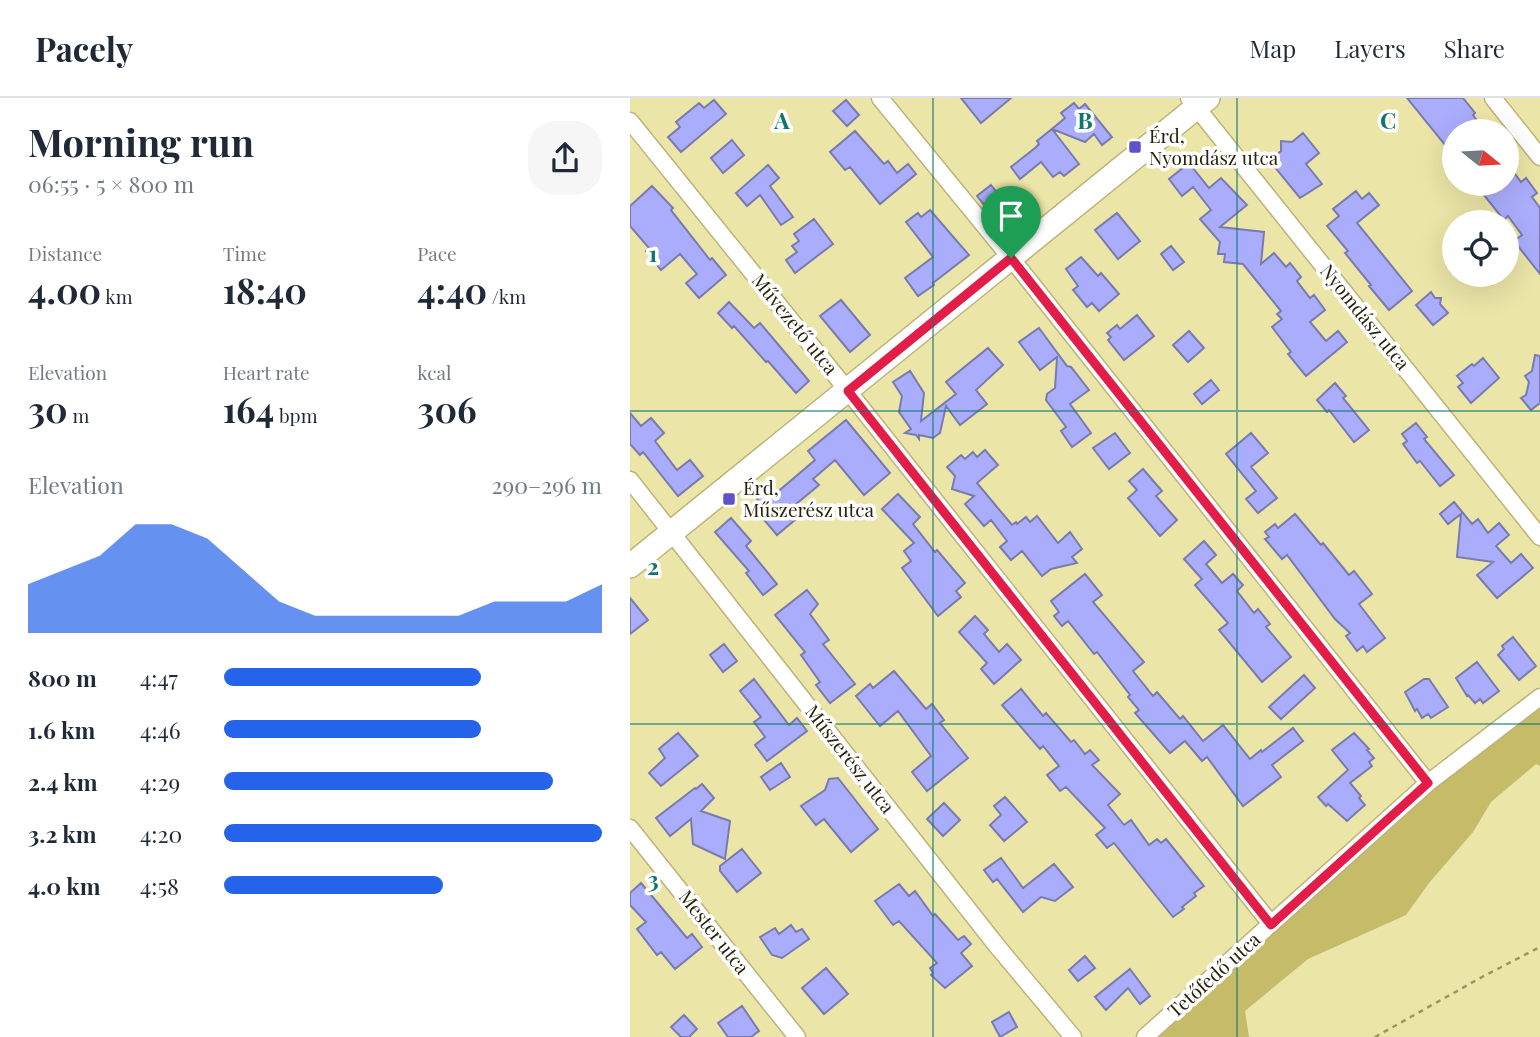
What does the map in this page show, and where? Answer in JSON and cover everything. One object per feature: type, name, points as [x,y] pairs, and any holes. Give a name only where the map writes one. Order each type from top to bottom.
[{"type":"street","points":[[880,98],[1011,258],[1428,783]]},
{"type":"street","points":[[1493,98],[1540,157]]},
{"type":"street","points":[[630,566],[1011,258],[1198,101]]},
{"type":"street","name":"Nyomdász utca","points":[[1198,101],[1540,537]]},
{"type":"street","name":"Művezető utca","points":[[630,121],[848,391],[1271,925]]},
{"type":"street","name":"Műszerész utca","points":[[630,480],[997,946],[1073,1037]]},
{"type":"street","name":"Tetőfedő utca","points":[[1145,1037],[1428,783],[1540,697]]},
{"type":"street","name":"Mester utca","points":[[630,828],[797,1037]]},
{"type":"path","points":[[1375,1037],[1540,947]]},
{"type":"shaded area","points":[[1540,697],[1540,766],[1536,764],[1491,802],[1473,832],[1429,883],[1406,915],[1308,959],[1245,1011],[1249,1037],[1145,1037]]},
{"type":"building","points":[[961,98],[1011,98],[981,123]]},
{"type":"building","points":[[1407,98],[1463,98],[1475,113],[1473,115],[1476,119],[1442,119],[1442,141]]},
{"type":"building","points":[[714,100],[726,114],[681,152],[668,137],[680,127],[676,122],[699,103],[704,108]]},
{"type":"building","points":[[846,100],[859,115],[847,126],[833,111]]},
{"type":"building","points":[[1074,103],[1079,109],[1085,104],[1112,137],[1102,145],[1094,134],[1085,142],[1052,129],[1065,118],[1061,113]]},
{"type":"building","points":[[1052,129],[1079,164],[1064,176],[1060,172],[1053,177],[1041,162],[1020,179],[1011,167],[1035,148],[1039,144],[1037,141]]},
{"type":"building","points":[[855,131],[884,164],[888,161],[897,173],[908,164],[916,174],[880,204],[850,167],[845,170],[830,152]]},
{"type":"building","points":[[1303,133],[1319,153],[1306,164],[1322,184],[1300,198],[1269,160],[1281,151],[1281,141],[1292,142]]},
{"type":"building","points":[[732,140],[744,155],[723,173],[711,158]]},
{"type":"building","points":[[1189,163],[1209,188],[1221,178],[1247,205],[1220,227],[1264,232],[1261,264],[1274,253],[1286,267],[1290,263],[1301,277],[1297,281],[1310,298],[1314,295],[1325,310],[1310,322],[1326,341],[1338,331],[1347,342],[1306,376],[1288,354],[1291,352],[1272,327],[1282,319],[1277,314],[1281,311],[1243,264],[1224,262],[1225,254],[1218,254],[1220,242],[1200,219],[1211,210],[1193,187],[1182,196],[1169,179]]},
{"type":"building","points":[[768,165],[779,178],[770,186],[793,217],[781,225],[760,195],[747,206],[736,193]]},
{"type":"building","points":[[1526,178],[1537,193],[1532,197],[1540,208],[1540,274],[1519,247],[1519,237],[1522,235],[1519,231],[1519,210],[1496,210],[1485,196],[1519,196],[1519,179],[1521,182]]},
{"type":"building","points":[[991,185],[1002,199],[989,211],[977,196]]},
{"type":"building","points":[[652,186],[673,208],[671,210],[710,260],[712,258],[726,275],[699,298],[686,283],[697,274],[680,254],[661,270],[646,251],[649,248],[630,226],[630,206]]},
{"type":"building","points":[[1356,191],[1362,199],[1369,193],[1379,205],[1357,223],[1412,291],[1389,310],[1327,226],[1339,216],[1333,209]]},
{"type":"building","points":[[930,210],[969,255],[918,296],[905,278],[933,257],[906,222],[918,213],[921,217]]},
{"type":"building","points":[[1117,213],[1140,241],[1118,259],[1095,230]]},
{"type":"building","points":[[814,219],[833,244],[795,273],[786,260],[797,252],[792,246],[799,241],[794,234]]},
{"type":"building","points":[[1171,246],[1184,262],[1173,270],[1161,254]]},
{"type":"building","points":[[1081,257],[1098,276],[1101,273],[1119,294],[1099,311],[1092,303],[1087,307],[1073,290],[1078,286],[1066,269]]},
{"type":"building","points":[[1431,292],[1435,298],[1441,298],[1440,304],[1448,313],[1433,325],[1416,305]]},
{"type":"building","points":[[841,300],[870,335],[850,352],[820,316]]},
{"type":"building","points":[[729,302],[754,328],[760,323],[809,381],[796,393],[734,326],[732,328],[718,313]]},
{"type":"building","points":[[1137,315],[1154,336],[1124,360],[1108,340],[1111,337],[1107,333],[1117,325],[1120,329]]},
{"type":"building","points":[[1039,328],[1089,390],[1070,404],[1091,433],[1072,447],[1061,431],[1066,427],[1046,400],[1047,394],[1055,388],[1057,357],[1040,370],[1019,342]]},
{"type":"building","points":[[1189,331],[1204,348],[1188,362],[1173,345]]},
{"type":"building","points":[[988,348],[1003,365],[976,390],[987,404],[960,425],[946,406],[940,433],[933,438],[919,435],[919,439],[916,435],[905,433],[911,429],[899,412],[902,396],[893,382],[910,371],[924,393],[921,421],[956,394],[946,382]]},
{"type":"building","points":[[1535,355],[1540,356],[1540,403],[1531,410],[1521,398],[1526,395],[1529,382],[1525,376],[1532,371]]},
{"type":"building","points":[[1483,358],[1499,378],[1471,403],[1458,387],[1463,383],[1457,376]]},
{"type":"building","points":[[1211,380],[1219,390],[1202,404],[1194,394]]},
{"type":"building","points":[[1335,383],[1346,396],[1343,398],[1369,430],[1354,442],[1329,410],[1327,412],[1317,400]]},
{"type":"building","points":[[630,413],[641,426],[651,418],[664,433],[655,441],[677,470],[690,460],[703,476],[678,496],[643,452],[640,455],[630,444]]},
{"type":"building","points":[[846,420],[890,473],[864,495],[835,460],[813,479],[819,485],[789,510],[796,519],[777,535],[754,508],[760,503],[757,499],[770,488],[775,494],[815,460],[808,451]]},
{"type":"building","points":[[1416,423],[1427,437],[1424,439],[1454,475],[1440,486],[1403,444],[1407,441],[1402,434]]},
{"type":"building","points":[[1115,433],[1130,453],[1109,469],[1093,448]]},
{"type":"building","points":[[1251,433],[1268,453],[1251,467],[1277,498],[1258,513],[1246,499],[1256,491],[1226,454]]},
{"type":"building","points":[[985,450],[998,465],[977,483],[1012,525],[1026,517],[1030,522],[1037,516],[1058,543],[1070,532],[1082,549],[1072,557],[1077,563],[1051,569],[1042,576],[1022,551],[1011,560],[1000,547],[1007,541],[991,520],[984,526],[965,504],[974,496],[952,489],[955,476],[947,467],[961,455],[965,459],[973,452],[977,457]]},
{"type":"building","points":[[1143,469],[1162,491],[1156,496],[1177,520],[1160,536],[1128,498],[1137,490],[1129,481]]},
{"type":"building","points":[[898,494],[920,517],[913,524],[965,583],[956,591],[961,597],[938,616],[902,568],[911,561],[904,551],[914,543],[882,509]]},
{"type":"building","points":[[1454,502],[1472,524],[1478,519],[1488,533],[1499,523],[1509,535],[1496,546],[1511,563],[1521,554],[1533,568],[1497,598],[1477,575],[1493,562],[1457,557],[1461,514],[1448,524],[1440,514]]},
{"type":"building","points":[[1295,514],[1349,575],[1354,571],[1372,594],[1359,604],[1385,638],[1367,652],[1363,646],[1357,651],[1346,636],[1350,633],[1335,619],[1287,555],[1282,559],[1265,539],[1269,537],[1265,532],[1275,524],[1278,528]]},
{"type":"building","points":[[731,518],[751,541],[746,546],[777,584],[763,595],[746,573],[749,571],[715,532]]},
{"type":"building","points":[[1204,541],[1216,555],[1206,564],[1222,583],[1233,574],[1243,585],[1237,591],[1254,613],[1258,609],[1270,624],[1266,627],[1291,657],[1262,682],[1219,630],[1228,623],[1195,585],[1202,579],[1184,559]]},
{"type":"building","points":[[1085,574],[1102,595],[1093,602],[1144,662],[1133,671],[1153,696],[1157,692],[1180,719],[1183,716],[1203,741],[1223,725],[1250,759],[1293,728],[1303,741],[1272,765],[1281,777],[1243,806],[1207,757],[1202,761],[1185,741],[1170,753],[1135,713],[1139,710],[1128,697],[1130,695],[1097,652],[1094,654],[1068,621],[1062,626],[1054,616],[1059,612],[1051,601]]},
{"type":"building","points":[[807,590],[818,604],[810,614],[829,640],[823,644],[855,684],[830,703],[816,685],[820,682],[801,655],[805,652],[775,615]]},
{"type":"building","points":[[630,598],[648,620],[630,634]]},
{"type":"building","points":[[975,616],[988,630],[984,634],[999,652],[1007,644],[1021,660],[994,684],[981,669],[987,663],[959,632]]},
{"type":"building","points":[[1513,637],[1536,666],[1519,680],[1498,655],[1504,649],[1502,646]]},
{"type":"building","points":[[724,644],[737,661],[723,672],[710,655]]},
{"type":"building","points":[[1477,662],[1499,691],[1483,703],[1480,699],[1475,703],[1467,696],[1456,678]]},
{"type":"building","points":[[894,671],[926,709],[932,704],[944,720],[940,723],[968,758],[927,791],[912,772],[931,756],[898,711],[880,726],[856,696],[870,684],[873,688]]},
{"type":"building","points":[[1304,675],[1315,688],[1281,719],[1269,707]]},
{"type":"building","points":[[754,679],[789,725],[797,718],[807,731],[767,761],[755,745],[765,737],[754,722],[761,717],[740,691]]},
{"type":"building","points":[[1424,679],[1429,679],[1448,707],[1431,718],[1428,714],[1422,718],[1417,709],[1415,711],[1405,692]]},
{"type":"building","points":[[1021,689],[1043,716],[1046,713],[1071,742],[1074,740],[1085,754],[1090,750],[1099,760],[1092,765],[1120,794],[1108,805],[1124,825],[1131,820],[1149,845],[1157,839],[1161,843],[1166,839],[1204,886],[1194,893],[1196,896],[1182,907],[1184,909],[1173,917],[1114,843],[1107,848],[1096,835],[1105,828],[1066,787],[1060,791],[1047,775],[1059,766],[1043,746],[1040,749],[1002,705]]},
{"type":"building","points":[[678,733],[698,756],[661,786],[649,773],[665,758],[659,749]]},
{"type":"building","points":[[1354,733],[1374,758],[1369,762],[1372,766],[1350,783],[1365,805],[1347,821],[1318,797],[1348,770],[1332,750]]},
{"type":"building","points":[[781,763],[790,777],[770,790],[761,777]]},
{"type":"building","points":[[838,778],[878,829],[851,852],[824,819],[816,825],[801,806],[825,790],[829,779]]},
{"type":"building","points":[[702,784],[714,798],[701,811],[730,821],[725,859],[693,844],[691,819],[670,836],[656,818]]},
{"type":"building","points":[[1005,797],[1027,822],[1004,841],[990,825],[1001,815],[994,806]]},
{"type":"building","points":[[944,803],[960,820],[943,836],[927,819]]},
{"type":"building","points":[[742,849],[761,873],[737,892],[720,871],[720,866]]},
{"type":"building","points":[[1001,858],[1023,888],[1054,864],[1073,887],[1055,901],[1041,897],[1023,912],[997,879],[993,882],[984,870]]},
{"type":"building","points":[[641,883],[687,938],[692,934],[702,947],[675,969],[661,952],[657,955],[637,929],[646,922],[630,905],[630,893]]},
{"type":"building","points":[[899,884],[909,896],[915,891],[933,916],[935,914],[958,940],[964,936],[971,944],[961,953],[972,966],[945,988],[931,975],[933,973],[930,968],[937,963],[899,921],[893,925],[875,901]]},
{"type":"building","points":[[791,925],[796,932],[802,929],[809,939],[782,958],[772,955],[760,937],[775,928],[779,934]]},
{"type":"building","points":[[1085,956],[1095,968],[1078,981],[1069,970]]},
{"type":"building","points":[[826,968],[848,994],[824,1014],[802,988]]},
{"type":"building","points":[[1130,969],[1150,996],[1140,1004],[1128,988],[1106,1010],[1095,997]]},
{"type":"building","points":[[742,1006],[759,1031],[751,1037],[728,1037],[718,1023]]},
{"type":"building","points":[[1009,1012],[1017,1027],[1000,1037],[992,1022]]},
{"type":"building","points":[[684,1015],[697,1029],[689,1037],[681,1037],[671,1027]]},
{"type":"place","name":"Érd, Nyomdász utca","points":[[1135,147]]},
{"type":"place","name":"Érd, Műszerész utca","points":[[729,499]]},
{"type":"route","points":[[1011,258],[1428,783],[1271,925],[848,391],[1011,258]]}]
